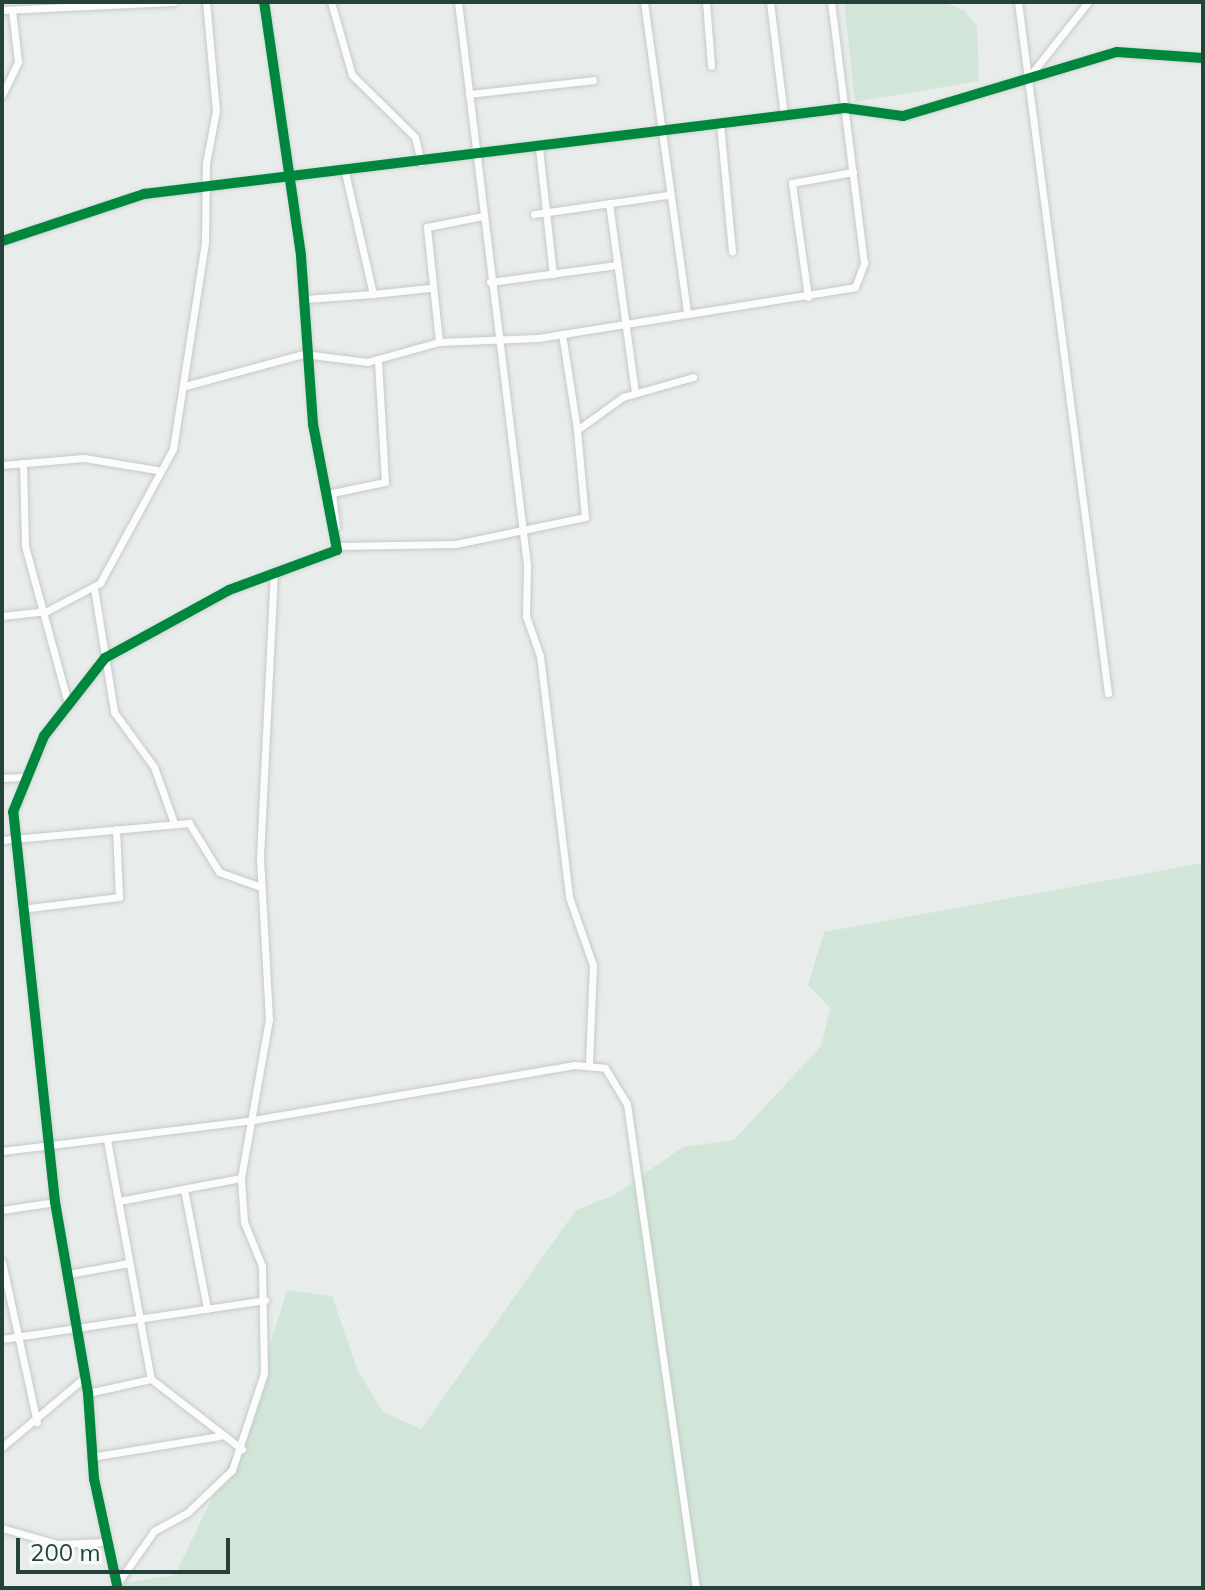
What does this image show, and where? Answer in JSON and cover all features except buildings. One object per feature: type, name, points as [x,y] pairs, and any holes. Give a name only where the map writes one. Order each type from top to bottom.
[{"type":"street","points":[[76,2],[77,11]]},
{"type":"street","points":[[2,10],[77,11],[174,2]]},
{"type":"street","points":[[2,616],[47,611],[94,588],[157,470],[173,449],[185,386],[190,306],[205,242],[204,191],[216,111],[206,2]]},
{"type":"street","points":[[264,2],[286,180],[306,299],[304,354],[337,550]]},
{"type":"street","points":[[331,2],[352,75],[415,137],[421,162]]},
{"type":"street","points":[[458,2],[496,341],[522,529],[526,616],[540,656],[569,897],[593,965],[589,1063]]},
{"type":"street","points":[[644,2],[667,195],[687,313]]},
{"type":"street","points":[[706,2],[711,66]]},
{"type":"street","points":[[770,2],[784,116]]},
{"type":"street","points":[[185,386],[304,354],[378,359],[439,342],[496,341],[562,334],[808,297],[863,279],[831,2]]},
{"type":"street","points":[[1018,2],[1108,693]]},
{"type":"street","points":[[1028,78],[1088,2]]},
{"type":"street","points":[[2,95],[18,62],[12,10]]},
{"type":"street","points":[[2,241],[144,194],[204,191],[845,108],[903,116],[1117,52],[1177,51],[1203,58]]},
{"type":"street","points":[[469,94],[593,80]]},
{"type":"street","points":[[720,124],[732,251]]},
{"type":"street","points":[[539,148],[553,274]]},
{"type":"street","points":[[345,172],[373,294]]},
{"type":"street","points":[[808,297],[792,183],[853,172]]},
{"type":"street","points":[[534,214],[667,195]]},
{"type":"street","points":[[609,203],[635,392]]},
{"type":"street","points":[[439,342],[430,288],[427,227],[483,216]]},
{"type":"street","points":[[490,282],[617,265]]},
{"type":"street","points":[[306,299],[430,288]]},
{"type":"street","points":[[116,1586],[91,1457],[88,1393],[48,1145],[13,838],[22,777],[67,700],[105,658],[137,635],[274,572],[337,550],[404,540],[456,544],[585,517],[577,430],[562,334]]},
{"type":"street","points":[[337,550],[332,493],[385,482],[378,359]]},
{"type":"street","points":[[577,430],[635,392],[693,377]]},
{"type":"street","points":[[2,465],[118,459],[157,470]]},
{"type":"street","points":[[23,463],[25,546],[47,611],[67,700]]},
{"type":"street","points":[[116,1586],[143,1542],[219,1484],[242,1449],[264,1373],[265,1300],[257,1249],[244,1222],[241,1178],[247,1121],[269,1019],[261,887],[274,572]]},
{"type":"street","points":[[94,588],[114,712],[154,767],[174,823]]},
{"type":"street","points":[[2,778],[22,777]]},
{"type":"street","points":[[2,840],[174,823],[196,825],[219,872],[261,887]]},
{"type":"street","points":[[21,909],[119,897],[116,829]]},
{"type":"street","points":[[2,1151],[247,1121],[589,1063],[617,1078],[627,1104],[696,1588]]},
{"type":"street","points":[[107,1140],[151,1379],[219,1436],[242,1449]]},
{"type":"street","points":[[119,1201],[241,1178]]},
{"type":"street","points":[[184,1189],[207,1309]]},
{"type":"street","points":[[2,1210],[55,1202]]},
{"type":"street","points":[[2,1262],[37,1422]]},
{"type":"street","points":[[68,1274],[129,1263]]},
{"type":"street","points":[[2,1339],[265,1300]]},
{"type":"street","points":[[2,1447],[37,1422],[85,1377]]},
{"type":"street","points":[[88,1393],[151,1379]]},
{"type":"street","points":[[91,1457],[219,1436]]},
{"type":"street","points":[[2,1528],[57,1544],[106,1542]]},
{"type":"green space","points":[[844,2],[943,2],[965,11],[977,26],[979,81],[855,102]]},
{"type":"green space","points":[[1203,863],[1203,1588],[94,1588],[175,1575],[241,1438],[287,1290],[332,1296],[357,1369],[383,1412],[421,1429],[576,1210],[614,1195],[683,1147],[734,1140],[821,1046],[830,1008],[808,985],[824,932]]},
{"type":"cycle path","points":[[117,1585],[94,1479],[88,1393],[55,1202],[13,812],[44,736],[105,658],[229,590],[337,550],[313,424],[301,255],[264,2]]},
{"type":"cycle path","points":[[2,241],[144,194],[845,108],[903,116],[1117,52],[1203,58]]}]
